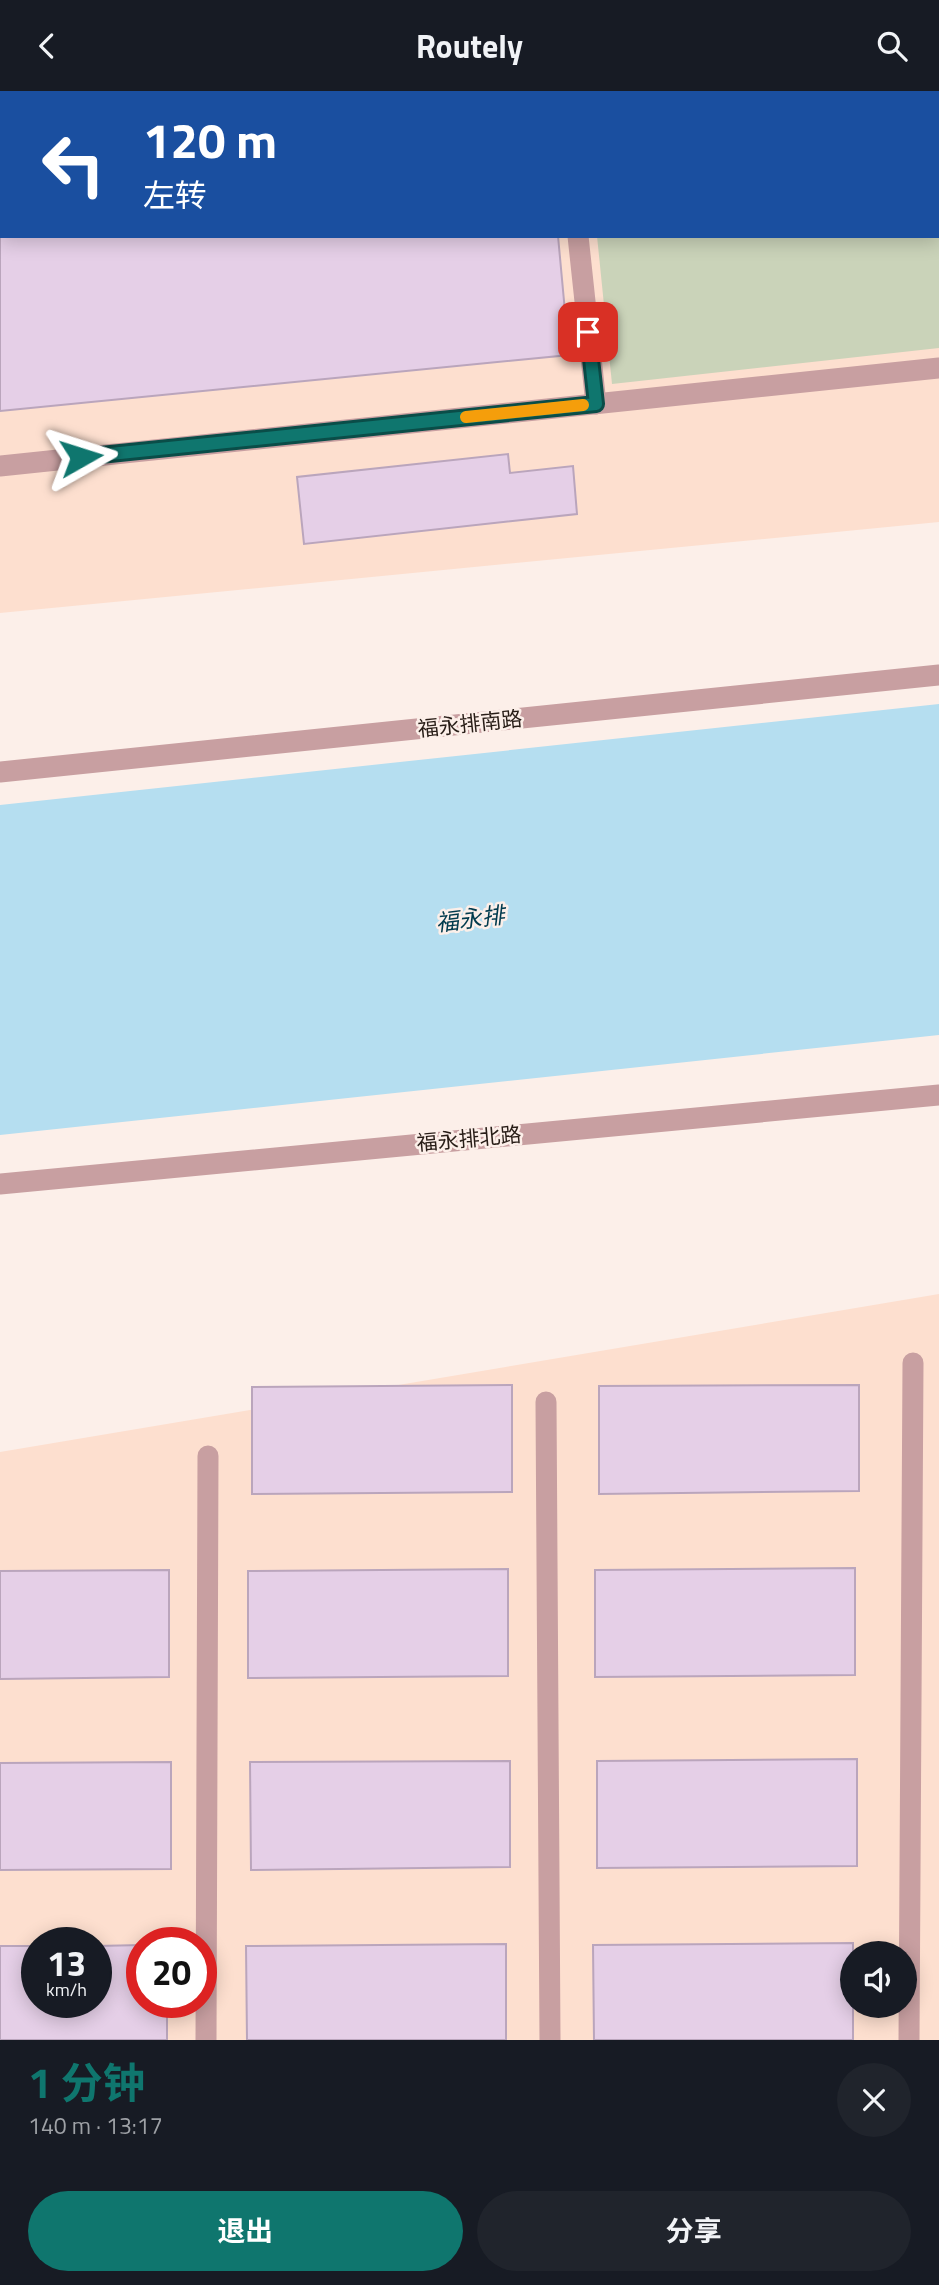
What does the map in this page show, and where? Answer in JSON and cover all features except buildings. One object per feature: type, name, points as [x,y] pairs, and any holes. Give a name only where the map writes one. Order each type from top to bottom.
[{"type":"street","points":[[578,238],[596,404]]},
{"type":"street","points":[[0,466],[939,367]]},
{"type":"street","name":"福永排南路","points":[[0,772],[939,675]]},
{"type":"street","name":"福永排北路","points":[[0,1184],[939,1095]]},
{"type":"street","points":[[909,2040],[913,1363]]},
{"type":"street","points":[[546,1402],[550,2040]]},
{"type":"street","points":[[206,2040],[208,1456]]},
{"type":"shaded area","points":[[0,238],[939,238],[939,522],[0,613]]},
{"type":"shaded area","points":[[939,1294],[939,2040],[0,2040],[0,1452]]},
{"type":"green space","points":[[597,238],[939,238],[939,348],[612,384]]},
{"type":"water","name":"福永排","points":[[939,704],[939,1035],[0,1135],[0,805]]},
{"type":"slow traffic","points":[[466,417],[583,405]]},
{"type":"route","points":[[81,457],[596,404],[588,332]]}]
